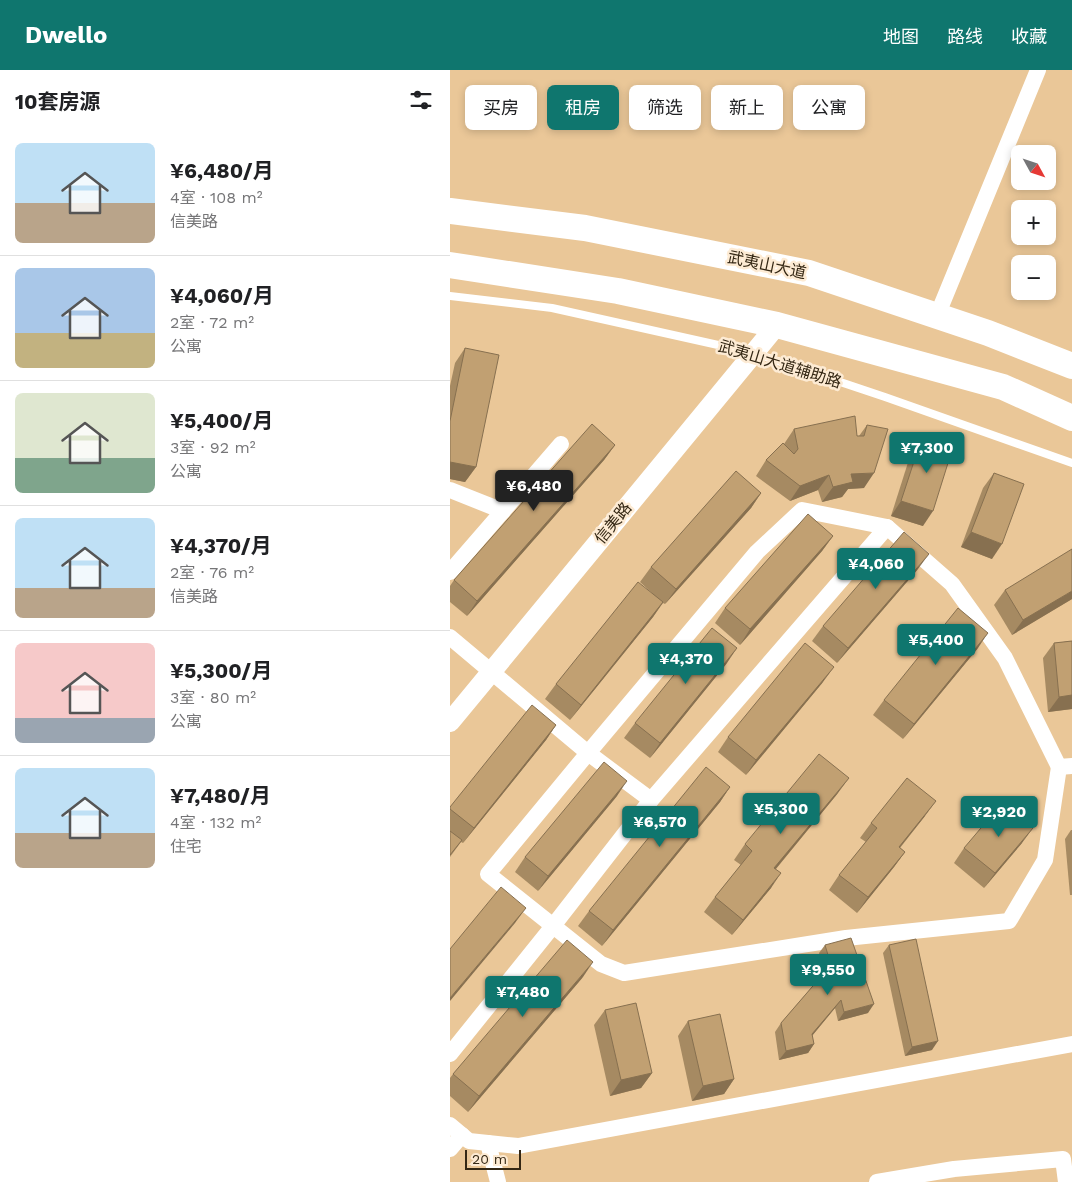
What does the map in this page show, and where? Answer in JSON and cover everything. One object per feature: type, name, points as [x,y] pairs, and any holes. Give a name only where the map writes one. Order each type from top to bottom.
[{"type":"highway","name":"武夷山大道","points":[[450,211],[585,228],[809,273],[988,333],[1072,366]]},
{"type":"highway","points":[[450,265],[618,291],[777,325],[1003,387],[1072,418]]},
{"type":"street","points":[[937,316],[1038,70]]},
{"type":"street","name":"信美路","points":[[450,722],[777,325]]},
{"type":"street","points":[[450,572],[561,444]]},
{"type":"street","points":[[450,490],[503,511]]},
{"type":"street","points":[[802,510],[887,527],[952,584],[1005,658],[1066,766],[1045,860],[1009,921],[846,938],[624,973],[601,964],[488,874],[757,552],[802,510]]},
{"type":"street","points":[[450,1054],[651,800],[887,527]]},
{"type":"street","points":[[450,637],[588,753],[651,800]]},
{"type":"street","points":[[450,1149],[456,1130],[469,1142],[518,1146],[1072,1044]]},
{"type":"street","points":[[488,1143],[498,1182]]},
{"type":"street","points":[[877,1182],[954,1169],[1063,1160],[1068,1178]]},
{"type":"lane","name":"武夷山大道辅助路","points":[[450,296],[552,308],[754,353],[886,397],[1072,463]]},
{"type":"building","points":[[465,348],[499,355],[476,467],[450,462],[450,421]]},
{"type":"building","points":[[855,416],[857,436],[864,436],[867,425],[888,429],[874,473],[851,474],[853,482],[833,487],[829,475],[800,486],[766,460],[783,443],[794,454],[798,449],[794,429]]},
{"type":"building","points":[[592,424],[615,445],[477,601],[454,580]]},
{"type":"building","points":[[922,437],[953,447],[933,511],[901,501]]},
{"type":"building","points":[[736,471],[761,493],[676,589],[651,567]]},
{"type":"building","points":[[994,473],[1024,484],[1002,544],[971,532]]},
{"type":"building","points":[[808,514],[833,536],[750,629],[725,608]]},
{"type":"building","points":[[904,532],[929,554],[848,648],[823,626]]},
{"type":"building","points":[[1072,549],[1072,591],[1023,620],[1005,590]]},
{"type":"building","points":[[638,582],[663,602],[581,705],[556,684]]},
{"type":"building","points":[[958,608],[988,633],[914,724],[884,700]]},
{"type":"building","points":[[712,628],[737,648],[660,743],[635,723]]},
{"type":"building","points":[[1072,641],[1072,695],[1059,697],[1054,643]]},
{"type":"building","points":[[805,643],[834,667],[756,760],[728,737]]},
{"type":"building","points":[[532,705],[556,725],[474,828],[450,809],[450,807]]},
{"type":"building","points":[[819,754],[849,778],[774,868],[781,873],[743,920],[715,897],[752,851],[745,844]]},
{"type":"building","points":[[604,762],[627,781],[548,876],[525,857]]},
{"type":"building","points":[[706,767],[730,787],[613,930],[589,911]]},
{"type":"building","points":[[907,778],[936,801],[899,847],[905,852],[868,897],[839,875],[877,828],[871,823]]},
{"type":"building","points":[[1003,802],[1033,828],[995,873],[964,848]]},
{"type":"building","points":[[450,831],[462,840],[450,855]]},
{"type":"building","points":[[501,887],[526,908],[450,998],[450,949]]},
{"type":"building","points":[[851,938],[874,1004],[844,1012],[841,1000],[812,1034],[814,1044],[786,1051],[781,1023],[831,965],[825,945]]},
{"type":"building","points":[[916,939],[938,1041],[912,1047],[889,945]]},
{"type":"building","points":[[567,940],[593,962],[479,1096],[453,1074]]},
{"type":"building","points":[[636,1003],[652,1073],[621,1080],[605,1010]]},
{"type":"building","points":[[720,1014],[734,1079],[703,1086],[688,1021]]}]
